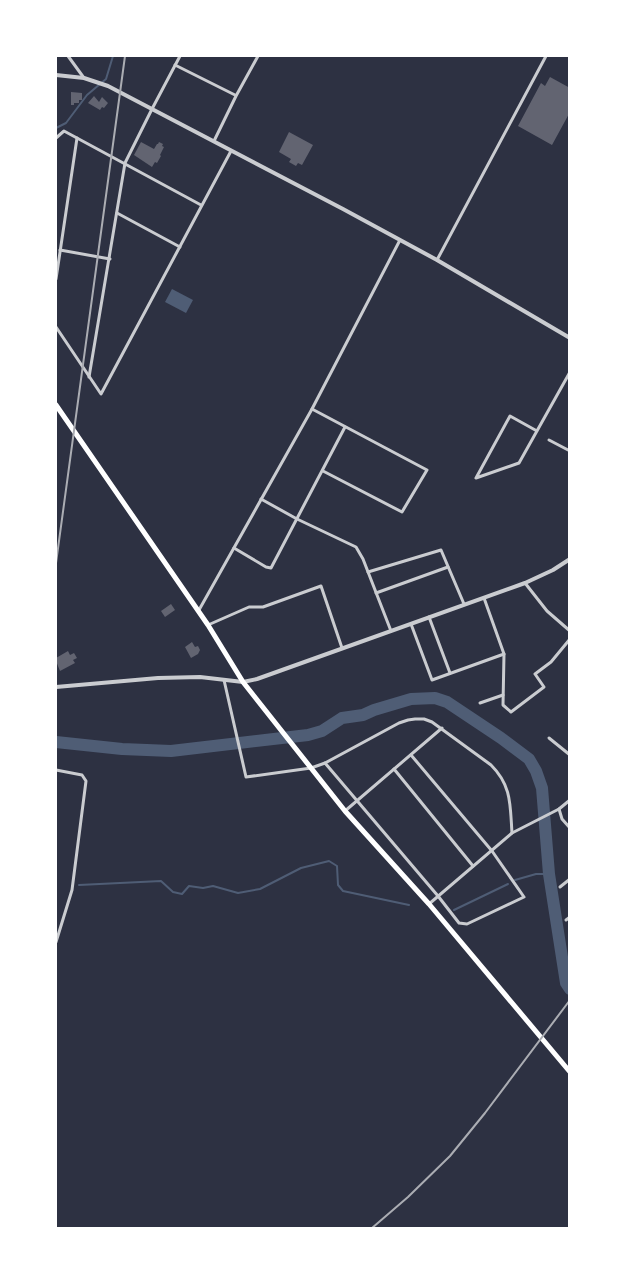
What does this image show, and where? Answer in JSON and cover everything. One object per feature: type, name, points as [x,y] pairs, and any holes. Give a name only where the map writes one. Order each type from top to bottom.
[{"type":"main road","points":[[56,405],[208,625],[243,682],[345,811],[429,904],[570,1072]]},
{"type":"street","points":[[68,56],[84,78]]},
{"type":"street","points":[[89,377],[125,163],[180,56]]},
{"type":"street","points":[[214,141],[257,57],[250,56]]},
{"type":"street","points":[[437,260],[546,56]]},
{"type":"street","points":[[175,65],[236,96]]},
{"type":"street","points":[[56,75],[84,78],[108,86],[437,260],[570,338]]},
{"type":"street","points":[[56,138],[64,131],[201,205]]},
{"type":"street","points":[[56,279],[77,138]]},
{"type":"street","points":[[56,327],[100,394],[231,151]]},
{"type":"street","points":[[117,213],[180,247]]},
{"type":"street","points":[[198,611],[312,409],[400,240]]},
{"type":"street","points":[[60,250],[110,259]]},
{"type":"street","points":[[537,431],[510,416],[476,478],[519,463],[537,431],[570,372]]},
{"type":"street","points":[[312,409],[427,470],[402,512],[323,471]]},
{"type":"street","points":[[234,548],[271,568],[345,427]]},
{"type":"street","points":[[549,440],[570,452]]},
{"type":"street","points":[[261,499],[356,547],[391,631]]},
{"type":"street","points":[[368,572],[441,550],[464,604]]},
{"type":"street","points":[[56,687],[159,678],[200,677],[243,682],[268,676],[525,583],[570,559]]},
{"type":"street","points":[[376,593],[448,567]]},
{"type":"street","points":[[525,583],[547,611],[570,631]]},
{"type":"street","points":[[208,625],[249,607],[263,607],[321,586],[342,648]]},
{"type":"street","points":[[484,598],[504,654],[503,705],[511,712],[544,687],[535,674],[551,662],[570,639]]},
{"type":"street","points":[[429,617],[450,673]]},
{"type":"street","points":[[411,624],[432,680],[504,654]]},
{"type":"street","points":[[224,679],[246,777],[310,768],[325,763],[408,720],[424,719],[442,728],[491,765],[503,779],[508,794],[512,833]]},
{"type":"street","points":[[480,703],[503,695]]},
{"type":"street","points":[[345,811],[442,728]]},
{"type":"street","points":[[549,738],[570,756]]},
{"type":"street","points":[[325,763],[459,923],[467,924],[525,897],[492,851],[411,755]]},
{"type":"street","points":[[394,769],[473,866]]},
{"type":"street","points":[[56,770],[82,775],[86,781],[72,890],[56,942]]},
{"type":"street","points":[[429,904],[512,833],[559,809],[570,800]]},
{"type":"street","points":[[559,809],[562,819],[570,828]]},
{"type":"street","points":[[560,887],[570,879]]},
{"type":"water","points":[[172,289],[193,300],[186,313],[165,302]]},
{"type":"building","points":[[550,77],[570,88],[570,112],[552,145],[518,126],[541,83],[545,86]]},
{"type":"building","points":[[71,92],[82,93],[82,100],[79,100],[79,103],[71,105]]},
{"type":"building","points":[[94,96],[99,102],[102,97],[108,103],[100,110],[88,103]]},
{"type":"building","points":[[289,132],[313,145],[302,165],[298,163],[296,166],[289,162],[291,159],[279,152]]},
{"type":"building","points":[[141,142],[154,149],[159,142],[163,144],[161,156],[152,167],[134,155]]},
{"type":"building","points":[[171,604],[175,610],[165,617],[161,611]]},
{"type":"building","points":[[192,642],[200,650],[191,658],[185,647]]},
{"type":"building","points":[[68,651],[70,655],[74,653],[77,658],[73,660],[75,663],[60,671],[56,658]]},
{"type":"waterway","points":[[56,128],[66,123],[87,95],[106,79],[113,56]]},
{"type":"waterway","points":[[56,742],[122,749],[171,751],[308,735],[322,731],[342,718],[363,715],[411,699],[435,698],[447,702],[529,759],[536,771],[542,788],[549,874],[566,983],[570,989]]},
{"type":"waterway","points":[[79,885],[161,881],[173,892],[182,894],[189,886],[203,888],[213,886],[238,893],[260,889],[301,868],[329,861],[337,866],[338,885],[343,891],[409,905]]},
{"type":"waterway","points":[[515,880],[536,874],[549,874]]},
{"type":"waterway","points":[[454,910],[508,884]]},
{"type":"railway","points":[[56,563],[125,56]]},
{"type":"railway","points":[[372,1228],[450,1156],[570,1000]]}]
